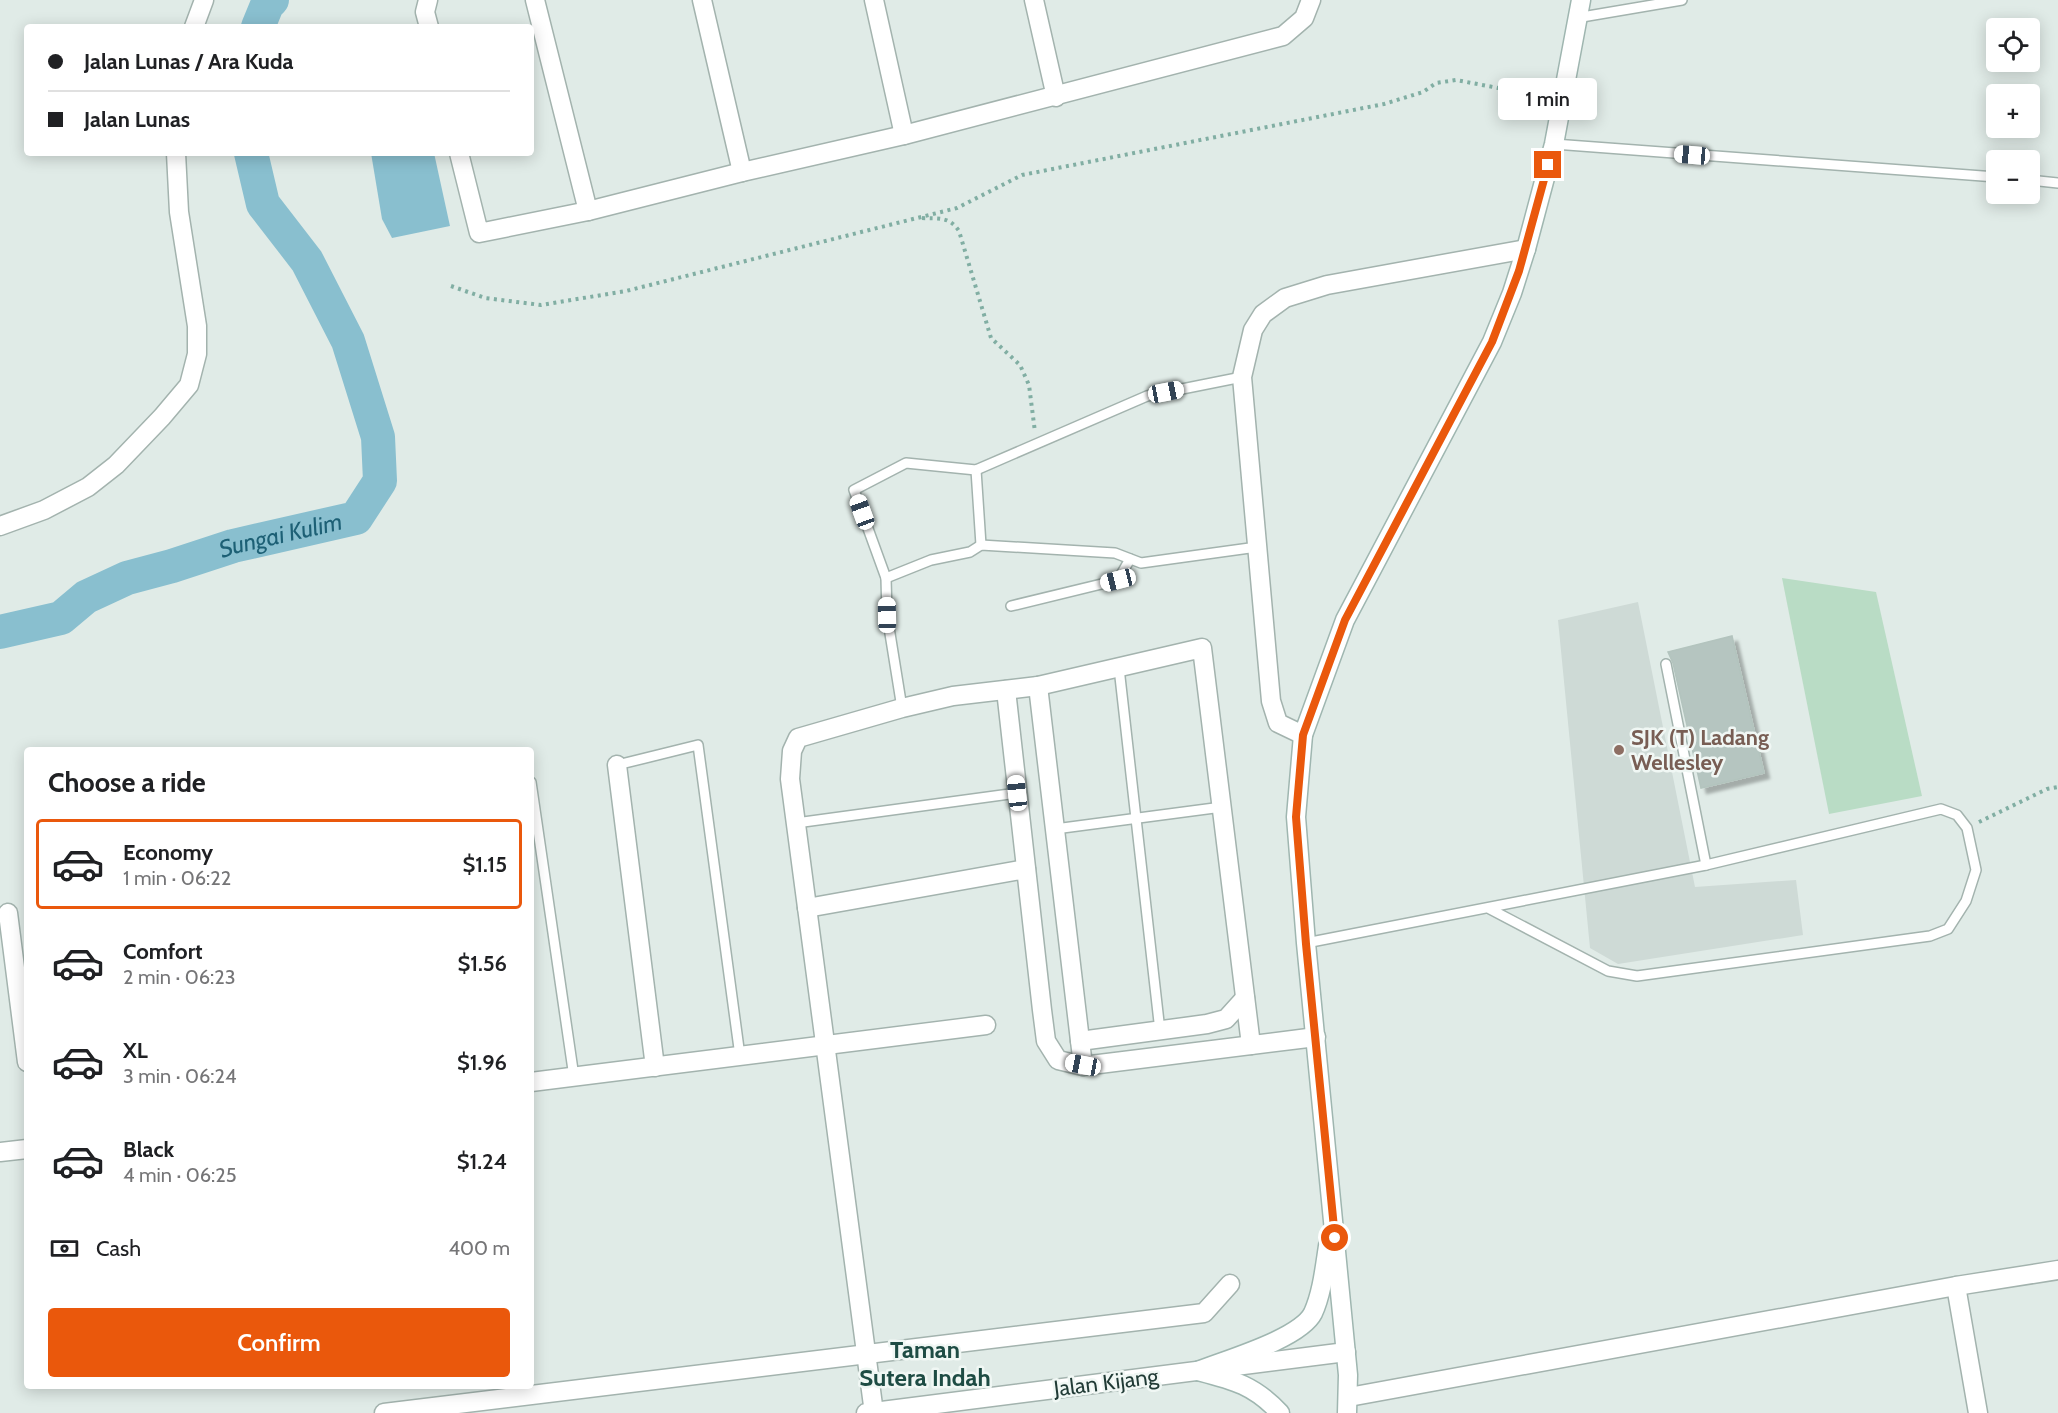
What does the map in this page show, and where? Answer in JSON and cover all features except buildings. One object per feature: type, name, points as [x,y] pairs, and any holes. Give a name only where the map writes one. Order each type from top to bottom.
[{"type":"street","points":[[195,24],[204,0]]},
{"type":"street","points":[[428,24],[425,12],[429,0]]},
{"type":"street","points":[[535,0],[588,211]]},
{"type":"street","points":[[702,0],[742,172]]},
{"type":"street","points":[[874,0],[904,135]]},
{"type":"street","points":[[1034,0],[1056,97]]},
{"type":"street","points":[[460,156],[479,233],[588,211],[742,172],[904,135],[1283,36],[1304,18],[1311,0]]},
{"type":"street","points":[[1578,6],[1554,144],[1512,293],[1492,342],[1345,620],[1303,735],[1296,817],[1306,944],[1346,1352],[1348,1405],[1956,1286],[2058,1270]]},
{"type":"street","points":[[0,526],[44,510],[87,487],[116,465],[189,385],[197,354],[197,326],[179,212],[176,156]]},
{"type":"street","points":[[1303,735],[1278,723],[1271,701],[1242,378],[1253,330],[1263,314],[1285,298],[1327,285],[1526,249]]},
{"type":"street","points":[[872,1413],[867,1355],[790,779],[792,751],[798,738],[953,696],[1038,687],[1202,648],[1251,1045]]},
{"type":"street","points":[[1038,687],[1083,1065]]},
{"type":"street","points":[[1006,690],[1046,1041],[1058,1060],[1083,1065],[1316,1037]]},
{"type":"street","points":[[617,765],[655,1067]]},
{"type":"street","points":[[807,908],[1026,869]]},
{"type":"street","points":[[8,913],[24,1038]]},
{"type":"street","points":[[1080,1041],[1207,1024],[1226,1019],[1245,998]]},
{"type":"street","points":[[534,1082],[986,1025]]},
{"type":"street","points":[[0,1152],[24,1149]]},
{"type":"street","points":[[1197,1371],[1266,1345],[1296,1330],[1312,1314],[1322,1284],[1333,1215]]},
{"type":"street","points":[[384,1413],[1204,1313],[1230,1284]]},
{"type":"street","points":[[1956,1286],[1978,1413]]},
{"type":"street","name":"Jalan Kijang","points":[[872,1413],[1346,1352]]},
{"type":"street","points":[[1197,1371],[1230,1379],[1251,1388],[1280,1413]]},
{"type":"lane","points":[[1578,6],[1683,0]]},
{"type":"lane","points":[[1554,144],[1986,176]]},
{"type":"lane","points":[[2040,181],[2058,183]]},
{"type":"lane","points":[[902,708],[887,615],[886,579],[854,490],[906,463],[976,470],[1147,396],[1242,378]]},
{"type":"lane","points":[[976,470],[981,545]]},
{"type":"lane","points":[[886,579],[931,560],[970,552],[981,545],[1114,553],[1141,563],[1257,547]]},
{"type":"lane","points":[[1011,606],[1118,580],[1130,559]]},
{"type":"lane","points":[[1666,664],[1706,865]]},
{"type":"lane","points":[[1119,668],[1160,1030]]},
{"type":"lane","points":[[617,765],[698,745],[740,1056]]},
{"type":"lane","points":[[796,823],[1017,793]]},
{"type":"lane","points":[[534,803],[574,1077]]},
{"type":"lane","points":[[1055,829],[1222,807]]},
{"type":"lane","points":[[1306,944],[1488,908],[1706,865],[1941,809],[1957,815],[1967,828],[1976,870],[1966,901],[1948,929],[1930,936],[1637,976],[1608,971],[1488,908]]},
{"type":"path","points":[[451,286],[485,298],[541,305],[626,291],[957,208],[1022,175],[1384,104],[1423,92],[1436,83],[1456,80],[1562,100]]},
{"type":"path","points":[[918,218],[945,219],[953,222],[959,231],[991,338],[1020,365],[1029,385],[1037,444]]},
{"type":"path","points":[[1967,828],[2047,789],[2058,787]]},
{"type":"shaded area","name":"SJK (T) Ladang Wellesley","points":[[1638,602],[1695,887],[1796,880],[1803,935],[1618,964],[1590,948],[1558,620]]},
{"type":"green space","points":[[1782,578],[1876,592],[1922,796],[1829,814]]},
{"type":"water","points":[[372,156],[435,156],[450,226],[392,238],[382,219]]},
{"type":"waterway","name":"Sungai Kulim","points":[[259,24],[267,5],[272,0]]},
{"type":"waterway","name":"Sungai Kulim","points":[[0,632],[61,618],[86,597],[127,578],[233,546],[356,518],[380,481],[378,437],[348,341],[307,261],[263,204],[252,156]]},
{"type":"place","name":"SJK (T) Ladang Wellesley","points":[[1619,750]]},
{"type":"district","name":"Taman Sutera Indah","points":[[925,1364]]},
{"type":"route","points":[[1335,1238],[1296,817],[1303,735],[1345,620],[1492,342],[1512,293],[1526,249],[1548,165]]}]
